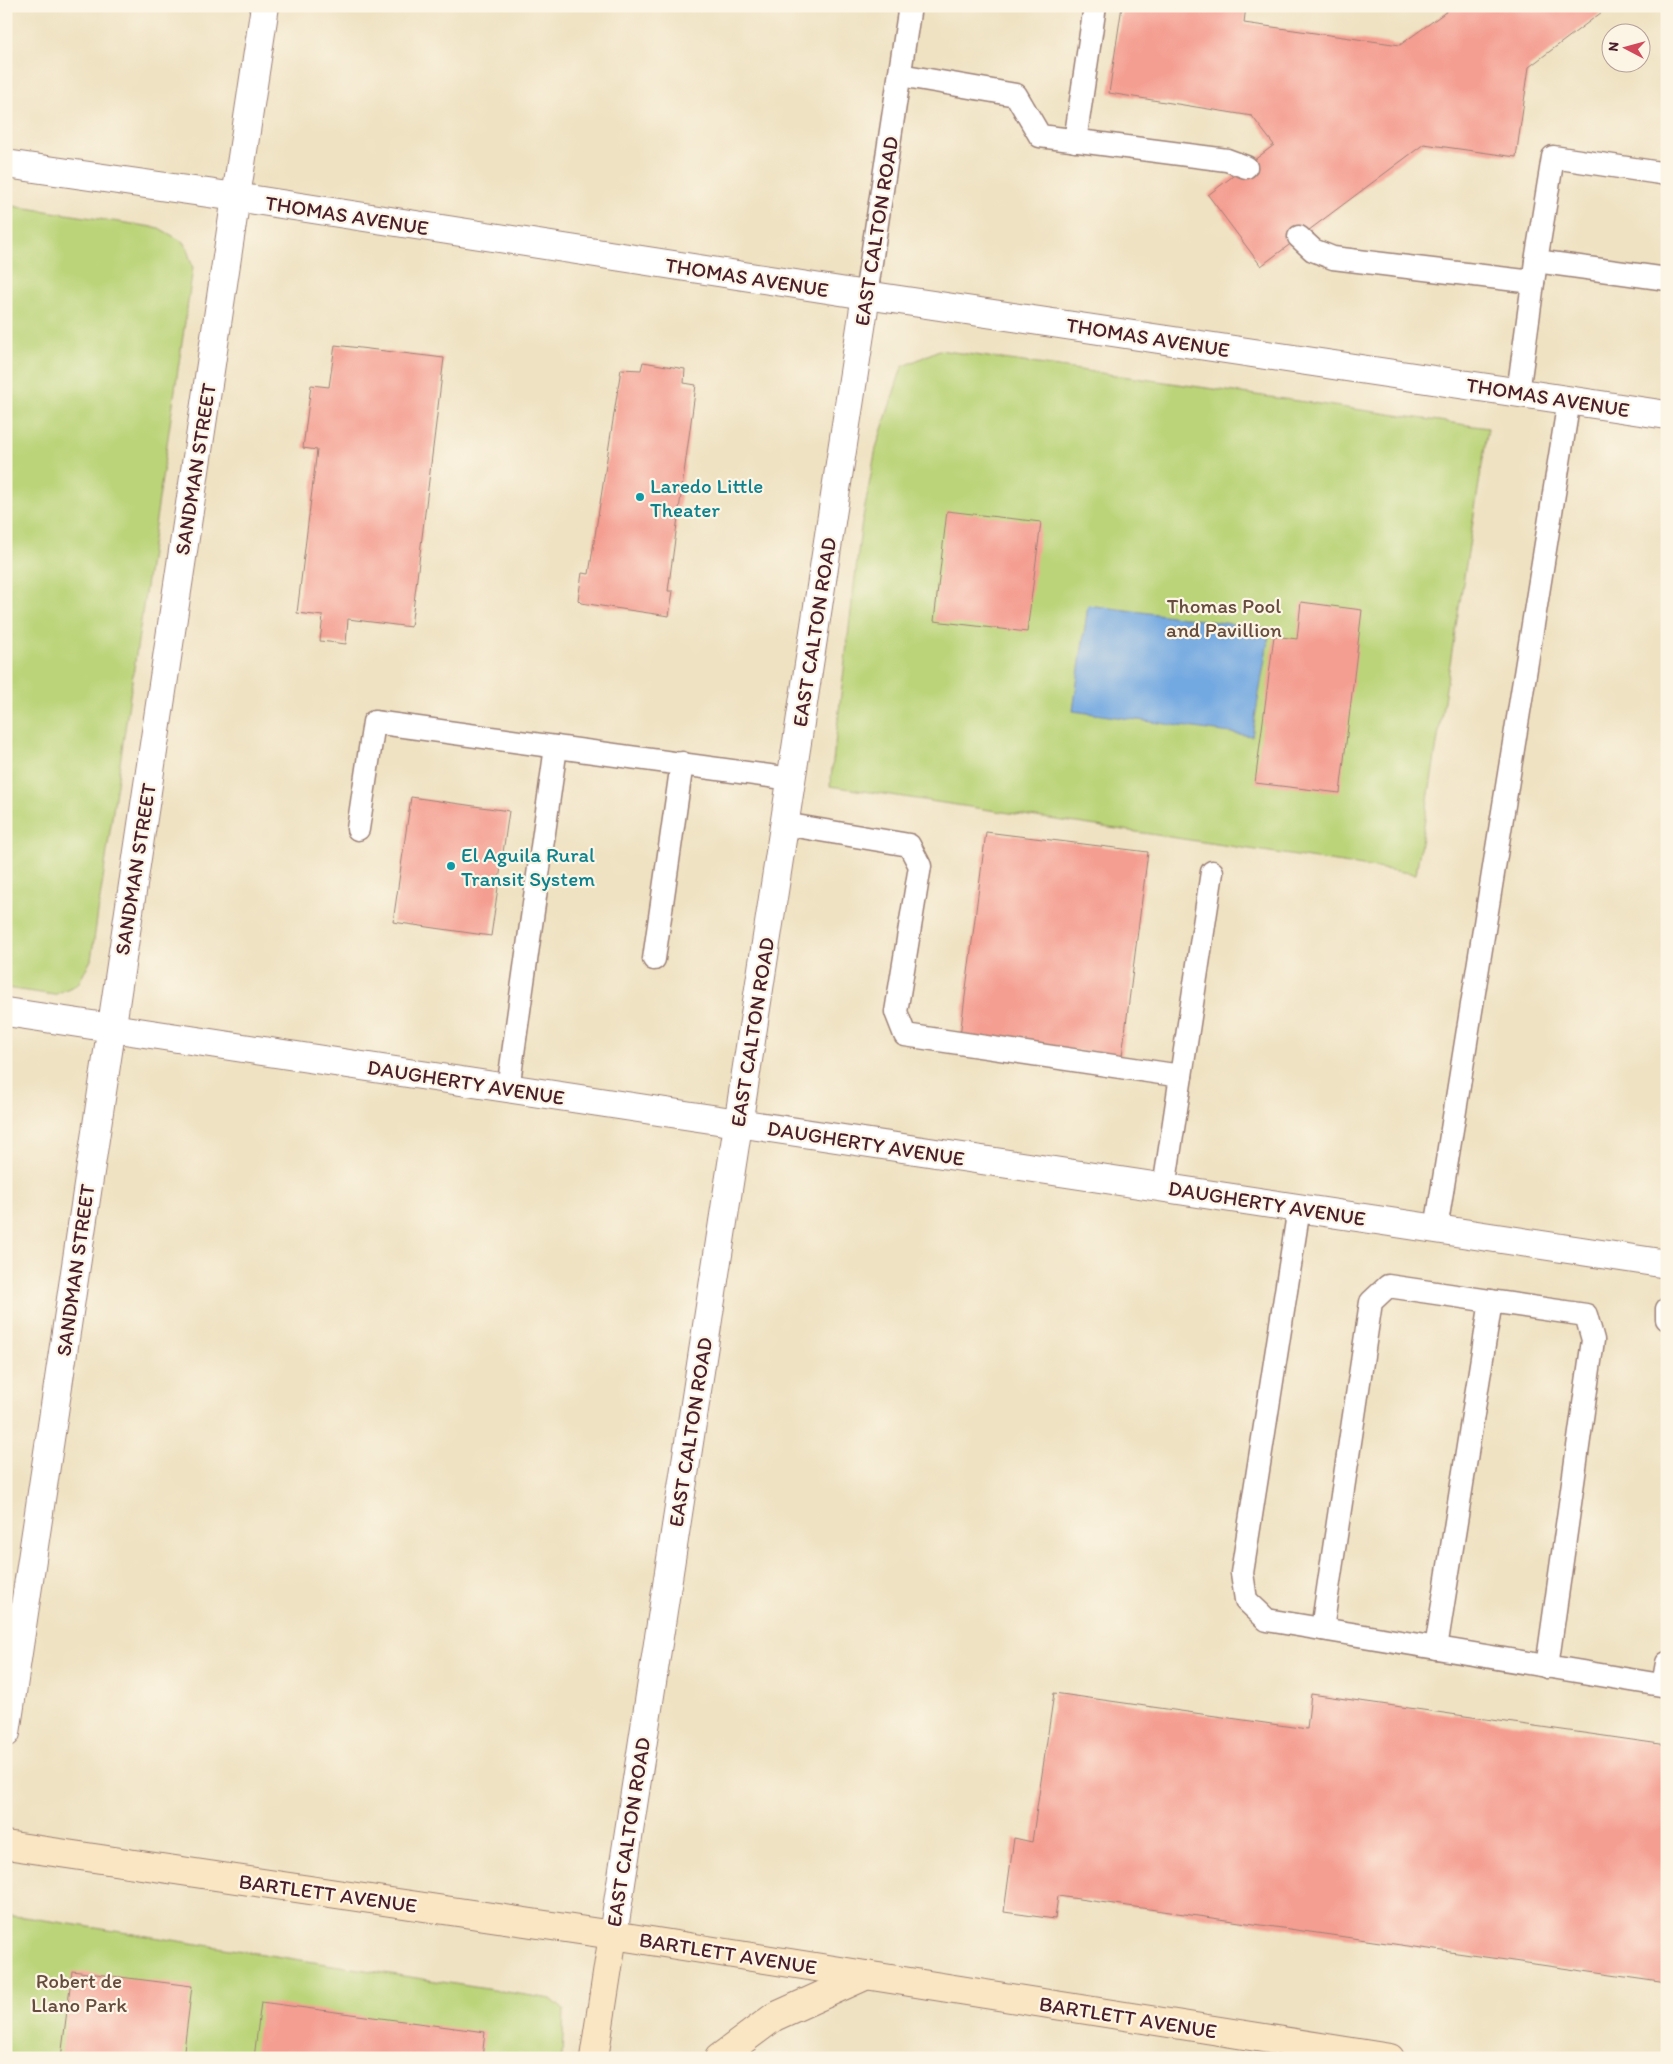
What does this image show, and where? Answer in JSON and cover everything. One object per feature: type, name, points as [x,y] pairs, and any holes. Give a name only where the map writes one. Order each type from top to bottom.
[{"type":"main road","name":"BARTLETT AVENUE","points":[[6,1845],[612,1935],[1390,2058]]},
{"type":"main road","name":"EAST CALTON ROAD","points":[[594,2058],[612,1935]]},
{"type":"main road","points":[[719,2058],[774,2017],[867,1976]]},
{"type":"street","name":"SANDMAN STREET","points":[[6,1733],[265,6]]},
{"type":"street","name":"THOMAS AVENUE","points":[[6,164],[1667,415]]},
{"type":"street","name":"EAST CALTON ROAD","points":[[612,1935],[866,295]]},
{"type":"street","name":"DAUGHERTY AVENUE","points":[[6,1012],[1667,1264]]},
{"type":"lane","name":"EAST CALTON ROAD","points":[[866,295],[910,6]]},
{"type":"lane","points":[[1075,141],[1095,6]]},
{"type":"lane","points":[[900,75],[1016,95],[1040,136],[1227,160],[1246,167]]},
{"type":"lane","points":[[1518,393],[1553,157],[1667,174]]},
{"type":"lane","points":[[1299,237],[1313,250],[1333,258],[1667,279]]},
{"type":"lane","points":[[1436,1229],[1569,400]]},
{"type":"lane","points":[[358,828],[374,722],[791,778]]},
{"type":"lane","points":[[508,1089],[556,747]]},
{"type":"lane","points":[[654,959],[682,764]]},
{"type":"lane","points":[[784,824],[909,845],[920,866],[896,1012],[905,1036],[1181,1076]]},
{"type":"lane","points":[[1164,1188],[1212,872]]},
{"type":"lane","points":[[1299,1208],[1242,1573],[1246,1600],[1267,1620],[1665,1686],[1667,1663]]},
{"type":"lane","points":[[1322,1629],[1371,1302],[1388,1286],[1586,1315],[1593,1340],[1547,1667]]},
{"type":"lane","points":[[1436,1648],[1491,1301]]},
{"type":"lane","points":[[1667,1309],[1667,1319]]},
{"type":"green space","points":[[6,205],[159,228],[185,243],[193,268],[91,960],[78,984],[54,995],[6,988]]},
{"type":"green space","name":"Thomas Pool and Pavillion","points":[[939,350],[1488,428],[1416,874],[830,786],[861,528],[876,448],[902,367]]},
{"type":"green space","name":"Robert de Llano Park","points":[[9,1916],[551,1999],[564,2010],[562,2058],[6,2058],[6,1920]]},
{"type":"water","points":[[1088,605],[1270,629],[1252,736],[1073,711]]},
{"type":"building","points":[[1122,6],[1246,6],[1244,23],[1400,45],[1454,6],[1610,6],[1529,67],[1516,157],[1424,144],[1261,266],[1208,195],[1274,145],[1252,116],[1109,93]]},
{"type":"building","points":[[335,345],[444,358],[411,627],[348,619],[346,644],[320,641],[323,616],[297,613],[317,450],[303,448],[311,385],[329,387]]},
{"type":"building","name":"Laredo Little Theater","points":[[643,362],[685,369],[684,383],[696,385],[668,591],[673,591],[669,616],[581,603],[578,600],[582,573],[589,574],[621,369],[641,370]]},
{"type":"building","points":[[947,511],[1041,522],[1027,632],[934,621]]},
{"type":"building","points":[[1301,602],[1362,610],[1340,793],[1255,783],[1274,636],[1297,639]]},
{"type":"building","name":"El Aguila Rural Transit System","points":[[411,797],[509,811],[491,936],[393,922]]},
{"type":"building","points":[[986,832],[1148,852],[1122,1056],[960,1036]]},
{"type":"building","points":[[1054,1693],[1307,1729],[1311,1694],[1667,1745],[1667,1983],[1058,1896],[1055,1919],[1004,1912],[1014,1838],[1032,1842]]},
{"type":"building","points":[[72,1971],[192,1986],[183,2058],[61,2058]]},
{"type":"building","points":[[261,2002],[485,2032],[482,2058],[254,2058]]},
{"type":"place","name":"Laredo Little Theater","points":[[640,497]]},
{"type":"place","name":"El Aguila Rural Transit System","points":[[451,866]]}]
